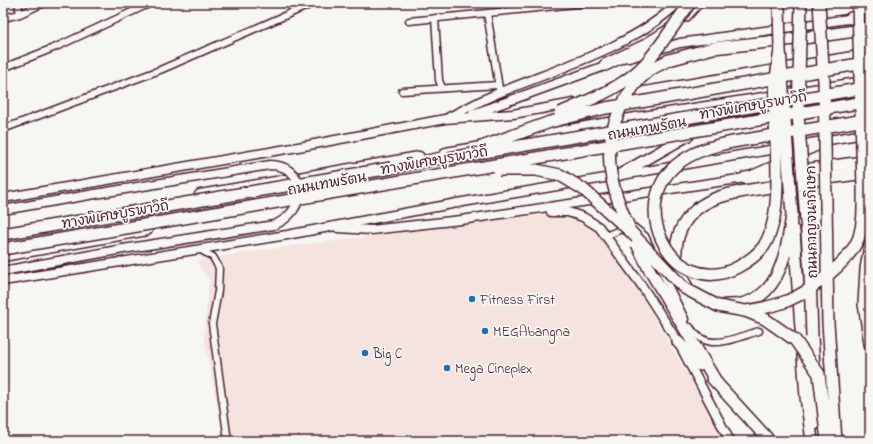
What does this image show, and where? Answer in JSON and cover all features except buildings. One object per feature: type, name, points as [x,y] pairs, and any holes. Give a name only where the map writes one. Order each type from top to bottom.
[{"type":"highway","points":[[528,130],[609,90],[644,65],[690,3]]},
{"type":"highway","points":[[605,65],[644,46],[670,30],[697,3]]},
{"type":"highway","name":"ถนนกาญจนาภิเษก","points":[[780,3],[780,50],[792,215],[807,337]]},
{"type":"highway","points":[[800,3],[798,114],[810,273],[807,337],[816,396],[813,441]]},
{"type":"highway","name":"ถนนกาญจนาภิเษก","points":[[819,3],[824,82],[828,323],[836,441]]},
{"type":"highway","points":[[745,311],[760,309],[788,300],[808,290],[842,262],[858,238],[863,217],[863,188],[858,3]]},
{"type":"highway","points":[[851,18],[870,15],[869,3]]},
{"type":"highway","points":[[717,383],[649,269],[614,191],[610,170],[611,131],[624,101],[634,86],[650,70],[670,60],[713,48],[870,29]]},
{"type":"highway","points":[[780,50],[775,89],[775,128],[775,136],[776,197],[772,224],[764,246],[747,262],[730,271],[712,274],[696,271],[679,263],[658,234],[655,211],[656,196],[662,181],[672,168],[689,156],[710,147],[750,139],[773,136],[780,134],[870,119]]},
{"type":"highway","points":[[449,158],[578,114],[870,62]]},
{"type":"highway","name":"ถนนเทพรัตน","points":[[3,229],[476,148],[630,119],[870,82]]},
{"type":"highway","name":"ทางพิเศษบูรพาวิถี","points":[[3,234],[870,87]]},
{"type":"highway","name":"ทางพิเศษบูรพาวิถี","points":[[3,249],[870,101]]},
{"type":"highway","name":"ถนนเทพรัตน","points":[[3,256],[331,196],[870,105]]},
{"type":"highway","points":[[618,175],[689,135]]},
{"type":"highway","points":[[745,178],[870,161]]},
{"type":"highway","points":[[452,172],[536,170],[560,175],[583,189],[631,232],[684,288],[718,306],[745,311],[765,319],[795,340],[819,374],[827,441]]},
{"type":"highway","points":[[792,215],[788,239],[778,276],[764,293],[738,305],[718,304],[704,299],[688,288],[679,275],[675,261],[676,242],[683,224],[697,210],[713,199],[752,190],[870,172]]},
{"type":"highway","points":[[870,245],[866,269],[864,304],[870,344]]},
{"type":"highway","points":[[678,342],[767,438]]},
{"type":"main road","points":[[445,119],[499,89],[552,71],[635,34],[669,6],[678,3]]},
{"type":"main road","points":[[462,118],[605,65],[680,43],[851,18]]},
{"type":"main road","points":[[3,198],[296,147],[445,119],[513,114],[870,53]]},
{"type":"main road","points":[[3,281],[201,250],[618,175],[870,133]]},
{"type":"main road","points":[[327,227],[371,230],[508,214],[745,178],[829,141]]},
{"type":"main road","points":[[3,210],[270,165],[287,168],[296,176],[302,188],[295,209],[286,218],[274,225],[123,249],[3,271]]},
{"type":"main road","points":[[508,214],[568,212],[583,217],[599,227],[642,286],[678,342],[730,441]]},
{"type":"street","points":[[18,3],[20,14]]},
{"type":"street","points":[[3,18],[20,14],[44,3]]},
{"type":"street","points":[[3,68],[56,47],[151,3]]},
{"type":"street","points":[[3,129],[160,70],[314,3]]},
{"type":"street","points":[[409,21],[487,12],[522,6],[599,3]]},
{"type":"street","points":[[402,91],[442,88],[499,89],[487,12]]},
{"type":"street","points":[[435,18],[439,80],[442,88]]},
{"type":"street","points":[[606,236],[630,227],[640,230],[645,236],[676,304],[693,332],[702,340],[708,343],[718,342],[758,331]]},
{"type":"street","points":[[201,250],[213,257],[219,268],[218,292],[212,324],[228,441]]},
{"type":"shaded area","points":[[547,214],[567,215],[581,219],[593,228],[604,241],[632,280],[725,441],[224,441],[204,337],[209,280],[196,261],[255,251]]},
{"type":"place","name":"Fitness First","points":[[472,299]]},
{"type":"place","name":"MEGAbangna","points":[[485,331]]},
{"type":"place","name":"Big C","points":[[365,353]]},
{"type":"place","name":"Mega Cineplex","points":[[447,368]]}]
